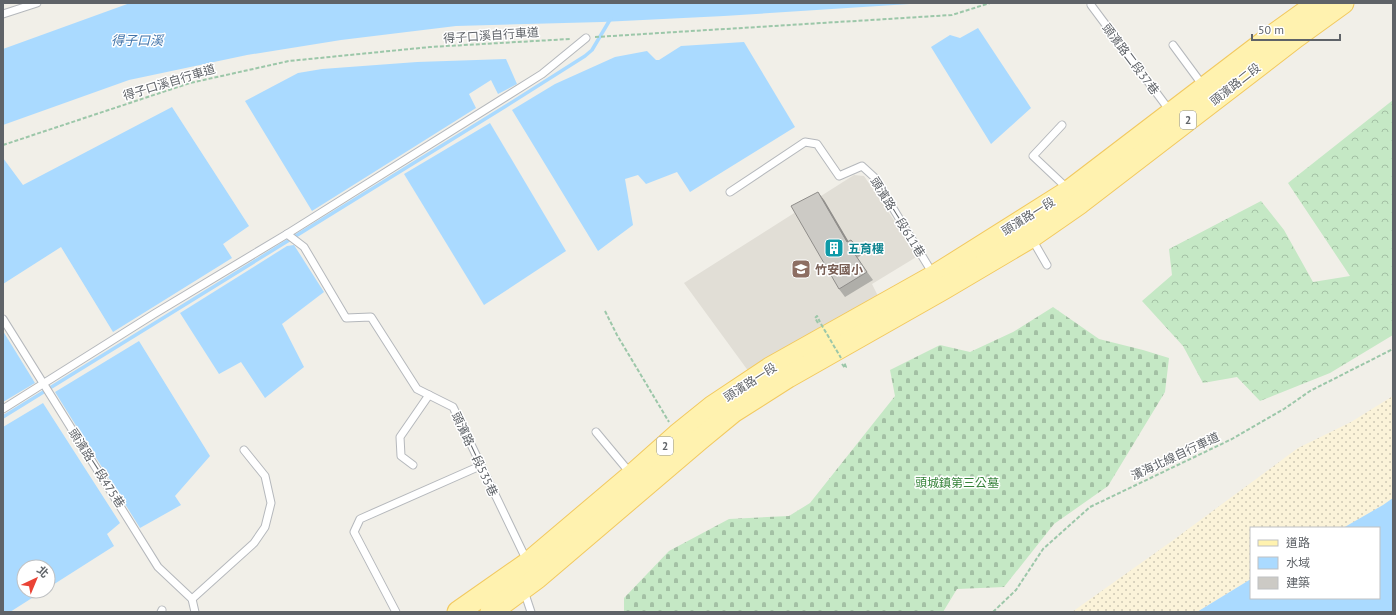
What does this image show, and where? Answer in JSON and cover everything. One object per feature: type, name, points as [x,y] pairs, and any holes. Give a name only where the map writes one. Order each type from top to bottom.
[{"type":"main road","name":"頭濱路二段","points":[[1031,237],[1080,203],[1176,119],[1204,87],[1318,3]]},
{"type":"main road","name":"頭濱路二段","points":[[1069,191],[1296,37],[1343,3]]},
{"type":"main road","name":"頭濱路一段","points":[[939,282],[1069,191]]},
{"type":"main road","name":"頭濱路一段","points":[[491,612],[525,576],[632,475],[712,406],[770,368],[858,328],[939,282],[1031,237]]},
{"type":"main road","name":"頭濱路一段","points":[[458,612],[525,576],[733,412],[788,377],[858,328]]},
{"type":"lane","points":[[3,14],[37,3]]},
{"type":"lane","name":"頭濱路二段37巷","points":[[1090,6],[1176,119]]},
{"type":"lane","points":[[3,409],[287,234],[542,74],[586,38]]},
{"type":"lane","points":[[1173,45],[1204,87]]},
{"type":"lane","points":[[1062,125],[1033,156],[1069,191]]},
{"type":"lane","name":"頭濱路一段611巷","points":[[730,192],[805,142],[817,144],[839,176],[862,166],[874,177],[939,282]]},
{"type":"lane","name":"頭濱路一段535巷","points":[[287,234],[304,247],[346,318],[371,317],[417,389],[454,408],[480,466],[525,576],[531,612]]},
{"type":"lane","points":[[1031,237],[1047,265]]},
{"type":"lane","name":"頭濱路一段475巷","points":[[3,319],[42,384],[139,534],[158,567],[192,599]]},
{"type":"lane","points":[[413,465],[401,456],[400,438],[429,395]]},
{"type":"lane","points":[[596,432],[632,475]]},
{"type":"lane","points":[[195,612],[192,599],[254,543],[265,527],[271,503],[265,476],[244,450]]},
{"type":"lane","points":[[396,612],[354,532],[360,518],[480,466]]},
{"type":"path","name":"得子口溪自行車道","points":[[3,145],[190,83],[289,61],[430,48],[952,14],[990,3]]},
{"type":"path","points":[[605,311],[617,335],[677,435]]},
{"type":"path","points":[[820,323],[841,358]]},
{"type":"path","name":"濱海北線自行車道","points":[[993,612],[1016,590],[1043,549],[1090,507],[1232,439],[1284,409],[1310,391],[1393,349]]},
{"type":"shaded area","name":"竹安國小","points":[[854,175],[864,176],[918,256],[872,284],[879,298],[749,372],[684,283]]},
{"type":"green space","points":[[1393,100],[1393,335],[1330,373],[1260,401],[1237,377],[1203,383],[1183,346],[1142,301],[1172,275],[1169,249],[1261,201],[1284,230],[1313,282],[1350,276],[1288,183]]},
{"type":"green space","name":"頭城鎮第三公墓","points":[[1053,307],[1099,339],[1169,358],[1165,392],[1108,486],[1054,524],[1004,587],[957,589],[943,612],[624,612],[624,598],[669,551],[729,519],[789,516],[810,503],[895,396],[890,370],[940,345],[970,352],[1013,332]]},
{"type":"sand","points":[[1393,396],[1393,498],[1384,505],[1345,527],[1250,527],[1250,580],[1197,612],[1072,612],[1172,541],[1298,448],[1351,422]]},
{"type":"water","name":"得子口溪","points":[[130,3],[925,3],[602,22],[456,26],[341,40],[247,55],[129,80],[3,125],[3,49]]},
{"type":"water","points":[[978,28],[1031,108],[991,144],[931,47],[950,35],[960,38]]},
{"type":"water","points":[[744,42],[795,127],[690,192],[677,172],[646,184],[638,175],[625,179],[633,225],[598,251],[512,110],[555,84],[615,57],[647,51],[656,60],[659,60],[681,46]]},
{"type":"water","points":[[506,59],[517,84],[498,94],[491,80],[469,94],[476,108],[312,211],[245,101],[298,73],[322,69],[417,62]]},
{"type":"water","points":[[172,107],[249,226],[223,244],[232,258],[113,332],[61,247],[3,284],[3,158],[23,185]]},
{"type":"water","points":[[490,123],[566,251],[484,305],[404,174]]},
{"type":"water","points":[[294,245],[324,292],[282,324],[304,367],[265,398],[241,362],[219,374],[180,313],[287,246]]},
{"type":"water","points":[[3,331],[35,383],[3,402]]},
{"type":"water","points":[[139,341],[210,456],[175,496],[181,505],[140,528],[55,392]]},
{"type":"water","points":[[43,403],[120,523],[107,534],[114,546],[56,583],[56,559],[16,559],[16,599],[30,599],[10,612],[3,612],[3,427]]},
{"type":"water","points":[[1393,498],[1393,612],[1197,612],[1250,580],[1250,599],[1380,599],[1380,527],[1345,527]]},
{"type":"building","name":"五育樓","points":[[818,192],[847,242],[851,240],[857,247],[852,250],[867,272],[839,289],[791,206]]},
{"type":"waterway","points":[[3,417],[585,56],[592,50],[611,18]]},
{"type":"place","name":"五育樓","points":[[834,248]]},
{"type":"place","name":"竹安國小","points":[[801,269]]}]
